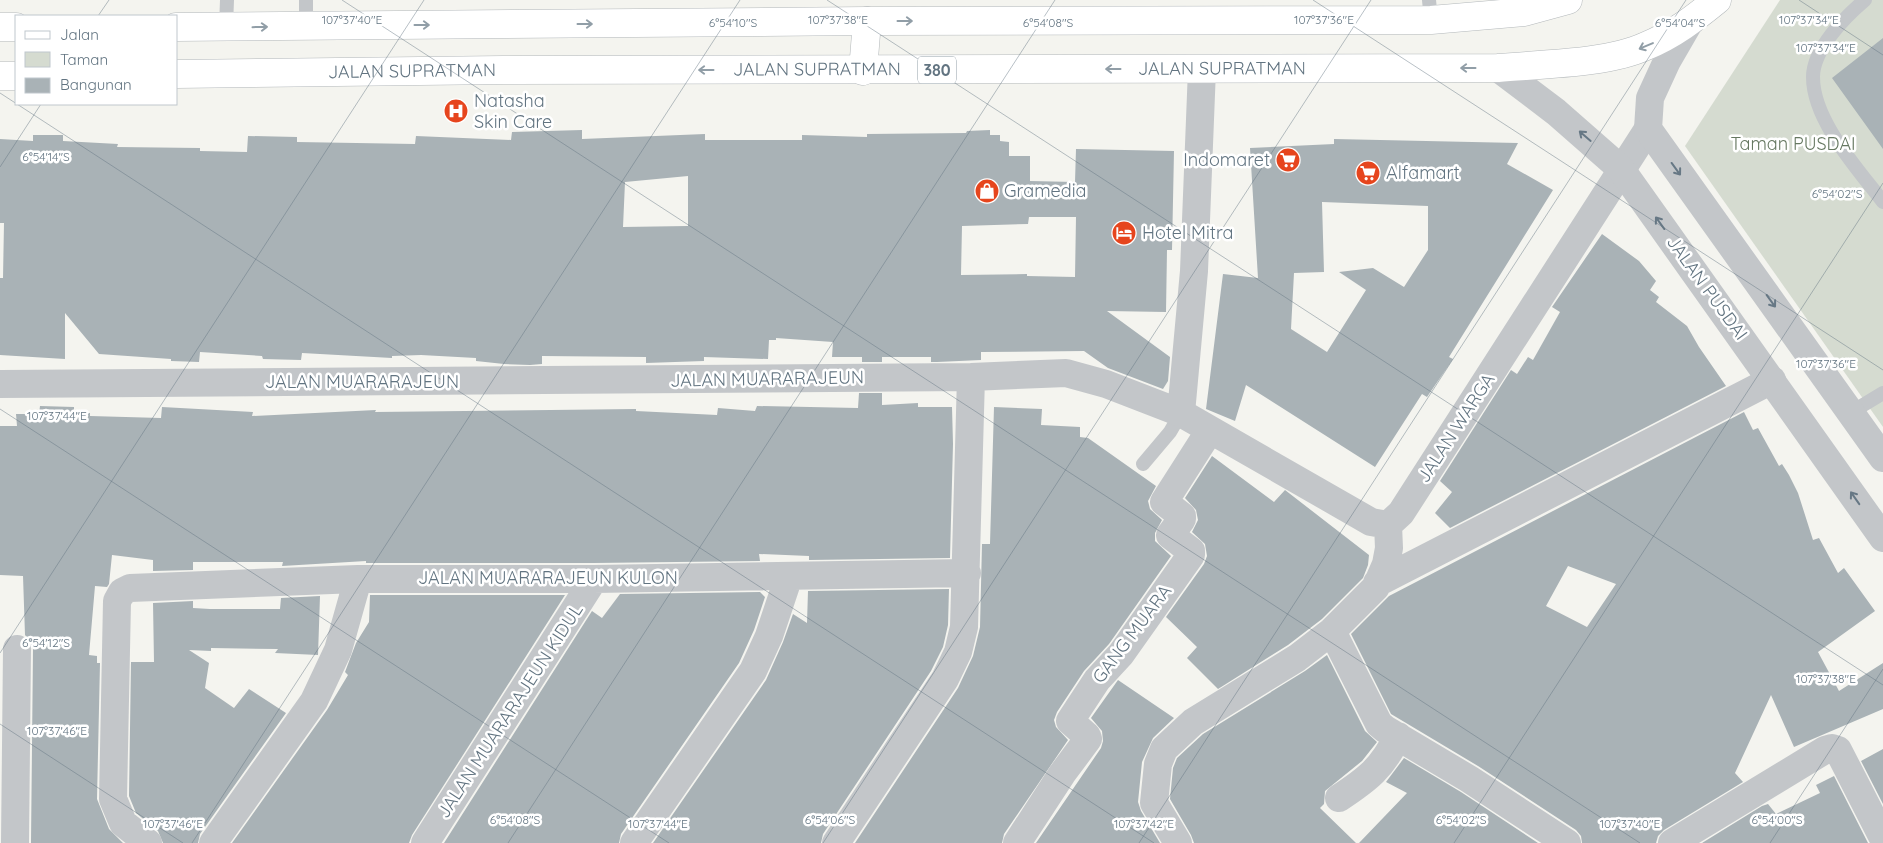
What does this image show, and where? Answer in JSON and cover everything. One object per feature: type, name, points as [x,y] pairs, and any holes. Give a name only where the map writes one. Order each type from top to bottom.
[{"type":"main road","points":[[178,27],[226,27],[306,13],[867,21],[1430,10],[1524,12],[1568,0]]},
{"type":"main road","name":"JALAN SUPRATMAN","points":[[178,74],[504,70],[863,71],[1498,68],[1610,56],[1645,47],[1689,23],[1717,0]]},
{"type":"main road","points":[[863,71],[867,21]]},
{"type":"main road","points":[[0,27],[15,27]]},
{"type":"main road","points":[[0,76],[15,76]]},
{"type":"street","points":[[1689,23],[1667,61],[1650,98],[1648,129],[1883,458]]},
{"type":"street","name":"JALAN PUSDAI","points":[[1498,68],[1556,112],[1621,169],[1772,380],[1879,525]]},
{"type":"street","points":[[1202,69],[1194,270],[1181,413],[1372,522],[1388,525],[1389,548],[1386,564],[1377,584]]},
{"type":"street","name":"JALAN WARGA","points":[[1388,525],[1401,513],[1648,129]]},
{"type":"street","name":"JALAN MUARARAJEUN","points":[[0,384],[971,377],[1066,373],[1106,384],[1181,413]]},
{"type":"street","points":[[836,843],[945,679],[958,652],[964,627],[967,574],[971,377]]},
{"type":"street","points":[[1178,843],[1154,802],[1158,764],[1164,749],[1193,722],[1296,658],[1332,631],[1377,584],[1772,380]]},
{"type":"street","name":"GANG MUARA","points":[[1017,843],[1062,774],[1088,739],[1070,721],[1097,680],[1120,654],[1191,555],[1191,552],[1170,535],[1182,516],[1164,502],[1210,430]]},
{"type":"street","name":"JALAN MUARARAJEUN KULON","points":[[148,843],[123,824],[113,799],[117,601],[122,592],[130,588],[358,579],[594,579],[967,574]]},
{"type":"street","points":[[634,843],[753,670],[769,636],[788,576]]},
{"type":"street","points":[[213,843],[314,701],[338,650],[358,579]]},
{"type":"street","name":"JALAN MUARARAJEUN KIDUL","points":[[425,843],[594,579]]},
{"type":"street","points":[[1332,631],[1379,724],[1469,779],[1567,843]]},
{"type":"street","points":[[15,843],[17,649]]},
{"type":"street","points":[[1340,798],[1365,780],[1386,759],[1398,736]]},
{"type":"street","points":[[1672,843],[1825,750],[1832,748],[1838,750],[1883,838]]},
{"type":"lane","points":[[226,27],[227,0]]},
{"type":"lane","points":[[1865,0],[1844,18],[1821,51],[1813,77],[1819,108],[1835,137],[1883,202]]},
{"type":"lane","points":[[1850,412],[1883,393]]},
{"type":"lane","points":[[1143,464],[1170,432],[1181,413]]},
{"type":"green space","name":"Taman PUSDAI","points":[[1780,0],[1883,0],[1883,427],[1685,146]]},
{"type":"building","points":[[1883,38],[1883,149],[1832,78]]},
{"type":"building","points":[[582,130],[582,139],[705,134],[705,140],[802,140],[802,135],[867,137],[867,134],[966,133],[967,131],[990,130],[990,135],[1000,135],[1000,141],[1009,142],[1009,156],[1030,156],[1030,181],[1075,182],[1076,149],[1174,151],[1172,250],[1167,250],[1166,312],[1107,311],[1170,357],[1168,381],[1163,389],[1108,368],[1084,351],[981,352],[981,360],[931,362],[931,357],[882,357],[882,362],[862,362],[862,357],[832,357],[833,342],[776,338],[776,340],[769,340],[768,359],[704,357],[704,361],[646,363],[646,357],[542,356],[542,364],[530,365],[476,361],[476,358],[421,355],[392,356],[392,358],[302,353],[301,360],[263,359],[262,356],[200,352],[199,362],[171,361],[171,359],[99,354],[65,313],[65,359],[0,355],[0,278],[3,278],[4,223],[0,223],[0,139],[33,141],[33,135],[63,135],[63,141],[118,144],[117,147],[200,148],[200,151],[247,152],[248,136],[297,137],[297,142],[415,144],[416,136],[511,140],[512,132]],"holes":[[[688,176],[688,226],[623,227],[625,182]],[[1029,217],[1076,217],[1075,277],[1027,276],[1027,274],[961,275],[962,226],[1028,224]]]},
{"type":"building","points":[[1334,139],[1518,143],[1507,164],[1553,190],[1449,357],[1453,359],[1427,397],[1422,394],[1375,467],[1246,385],[1235,421],[1206,409],[1223,274],[1258,278],[1250,148],[1334,144]],"holes":[[[1322,202],[1428,206],[1428,250],[1404,287],[1373,268],[1339,272],[1366,290],[1327,352],[1291,329],[1294,273],[1324,272]]]},
{"type":"building","points":[[1602,234],[1639,261],[1656,281],[1650,290],[1659,297],[1656,302],[1687,326],[1726,386],[1450,528],[1435,513],[1452,492],[1440,481],[1511,370],[1517,374],[1528,357],[1533,360],[1560,312],[1552,307]]},
{"type":"building","points":[[859,393],[882,393],[882,405],[918,403],[918,407],[952,407],[950,558],[809,560],[809,556],[759,554],[760,561],[366,563],[366,561],[282,566],[283,562],[193,562],[193,570],[153,571],[153,560],[112,555],[109,584],[107,587],[95,586],[89,655],[97,656],[97,663],[100,663],[97,799],[109,829],[123,843],[31,843],[33,649],[25,635],[23,576],[0,575],[0,426],[17,426],[16,414],[39,414],[40,406],[74,407],[74,413],[90,413],[90,416],[161,418],[162,407],[253,412],[252,416],[376,410],[375,412],[636,409],[636,411],[717,415],[718,408],[755,411],[757,406],[858,408]]},
{"type":"building","points":[[994,407],[1042,409],[1041,425],[1080,427],[1080,437],[1088,438],[1156,486],[1148,501],[1150,509],[1162,520],[1155,533],[1155,541],[1171,556],[1109,644],[1084,671],[1057,712],[1054,720],[1056,727],[1068,740],[1004,834],[1002,843],[855,843],[958,688],[973,656],[980,627],[982,544],[990,544]]},
{"type":"building","points":[[1744,412],[1753,430],[1758,428],[1779,466],[1782,464],[1789,475],[1798,493],[1813,540],[1819,538],[1838,573],[1844,568],[1875,611],[1818,652],[1839,691],[1883,663],[1883,709],[1794,747],[1771,695],[1735,773],[1743,782],[1664,830],[1658,836],[1656,843],[1582,843],[1581,836],[1576,830],[1478,766],[1391,714],[1351,634],[1389,596]],"holes":[[[1568,566],[1616,584],[1587,627],[1546,606]]]},
{"type":"building","points":[[1212,456],[1274,502],[1285,490],[1369,555],[1368,565],[1363,578],[1322,619],[1288,645],[1218,689],[1187,658],[1197,647],[1166,617],[1204,564],[1207,556],[1205,544],[1192,532],[1198,520],[1196,510],[1185,498]]},
{"type":"building","points":[[949,589],[948,625],[943,647],[931,671],[823,834],[821,843],[653,843],[766,680],[793,614],[807,623],[808,591]]},
{"type":"building","points":[[760,592],[765,597],[754,630],[739,663],[621,834],[619,843],[444,843],[592,611],[602,618],[620,594]]},
{"type":"building","points":[[370,595],[565,595],[412,835],[409,843],[232,843],[327,710],[348,675],[345,672],[356,643],[369,622]]},
{"type":"building","points":[[320,596],[318,655],[275,653],[278,649],[211,648],[211,651],[189,650],[209,663],[205,688],[234,708],[249,689],[286,713],[200,834],[198,843],[163,843],[158,831],[136,813],[129,796],[131,662],[154,662],[153,603],[193,601],[193,608],[280,609],[281,598]]},
{"type":"building","points":[[1327,655],[1365,731],[1377,742],[1362,761],[1325,791],[1324,804],[1320,808],[1356,843],[1194,843],[1170,799],[1173,768],[1177,758],[1203,734],[1305,671]]},
{"type":"building","points":[[1118,680],[1174,718],[1153,738],[1142,762],[1138,802],[1141,811],[1160,843],[1036,843],[1101,748],[1103,741],[1102,731],[1091,718]]},
{"type":"building","points":[[1883,749],[1883,804],[1861,761]]},
{"type":"building","points":[[1404,758],[1461,792],[1538,843],[1359,843],[1407,793],[1386,782]]},
{"type":"building","points":[[1834,776],[1868,843],[1702,843],[1762,806],[1768,804],[1776,814],[1820,793],[1816,785]]},
{"type":"place","name":"Natasha Skin Care","points":[[456,111]]},
{"type":"place","name":"Indomaret","points":[[1288,160]]},
{"type":"place","name":"Alfamart","points":[[1368,173]]},
{"type":"place","name":"Gramedia","points":[[987,191]]},
{"type":"place","name":"Hotel Mitra","points":[[1124,233]]}]
